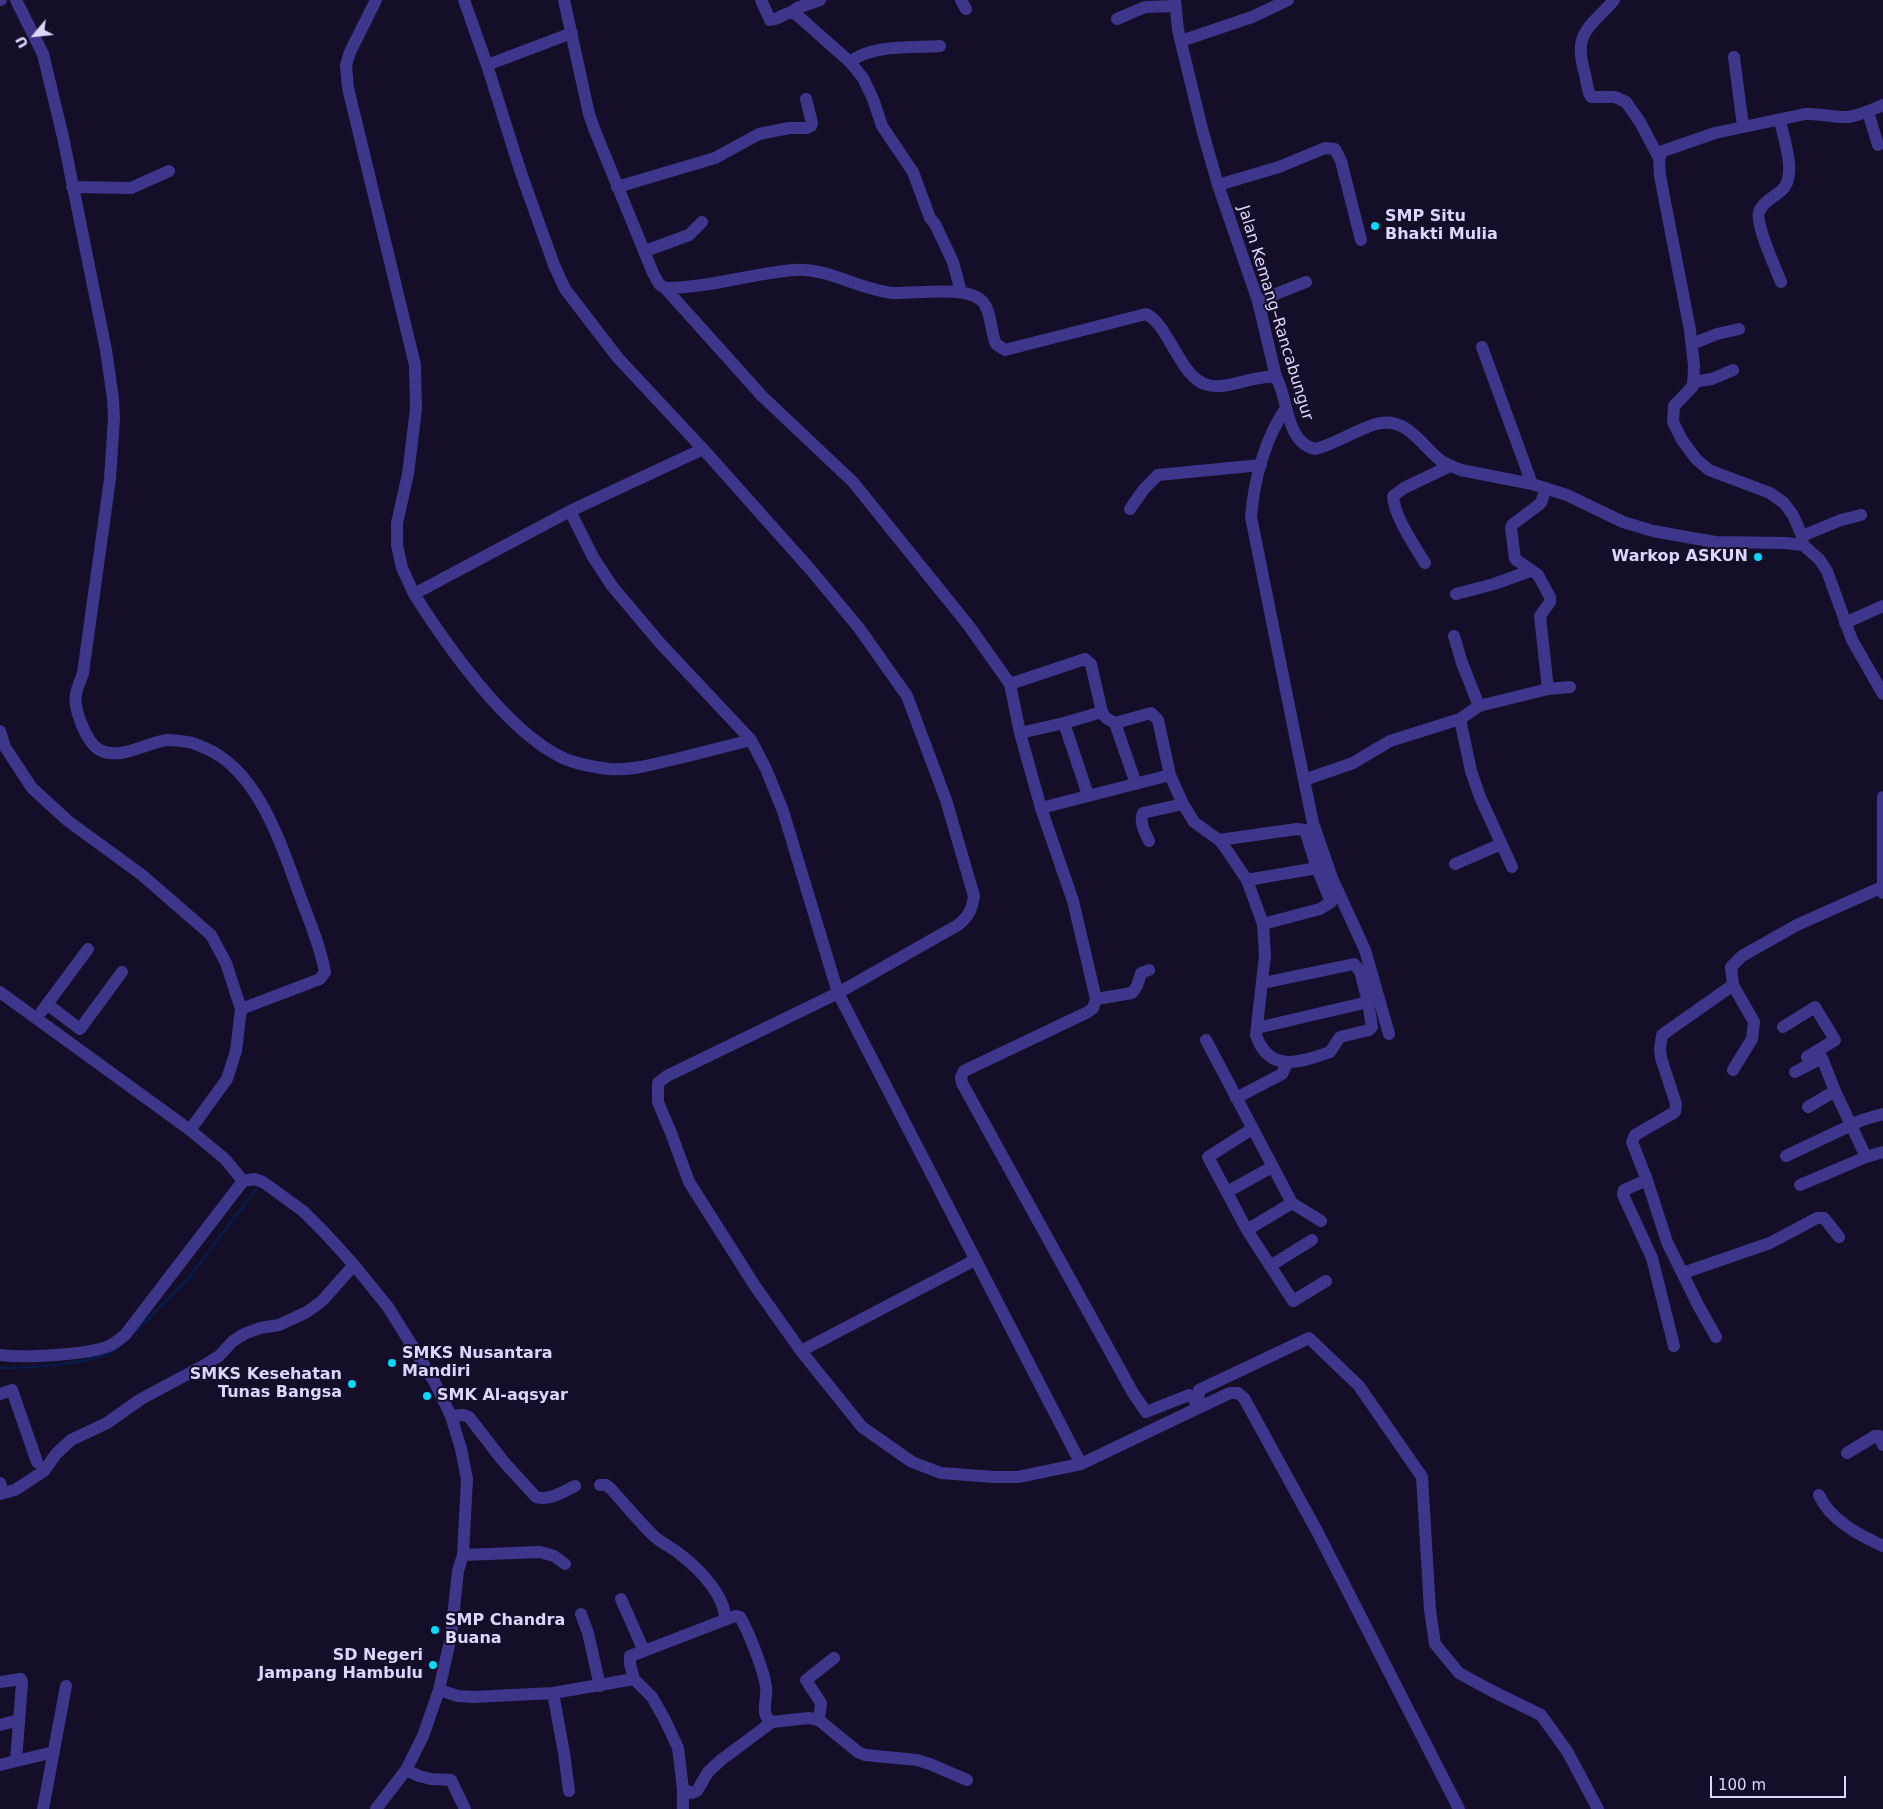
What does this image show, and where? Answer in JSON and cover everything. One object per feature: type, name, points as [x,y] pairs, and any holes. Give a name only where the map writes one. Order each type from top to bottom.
[{"type":"street","points":[[16,0],[43,54],[63,137],[106,350],[113,399],[114,418],[110,479],[83,673],[75,696],[78,716],[98,748],[114,753],[167,740],[190,742],[212,751],[243,778],[257,797],[288,864],[322,953],[325,972],[320,979],[241,1009]]},
{"type":"street","points":[[376,0],[346,64],[348,88],[415,365],[416,409],[408,474],[397,523],[397,545],[402,568],[414,594],[456,654],[511,719],[540,744],[563,758],[610,769],[639,768],[751,740]]},
{"type":"street","points":[[464,0],[487,65],[521,173],[564,289],[618,358],[703,448],[810,569],[859,628],[907,696],[946,800],[974,896],[968,917],[958,925],[838,993],[667,1076],[658,1083],[658,1102],[672,1133],[689,1182],[728,1246],[801,1351],[862,1426],[912,1462],[941,1473],[994,1477],[1018,1477],[1081,1464],[1230,1393],[1238,1393],[1244,1398],[1318,1533],[1459,1809]]},
{"type":"street","points":[[564,0],[590,114],[617,187],[659,284],[665,288],[762,396],[853,482],[969,626],[1010,684],[1020,733],[1041,808],[1073,901],[1096,998],[1093,1008],[1088,1012],[964,1071],[962,1084],[1133,1393],[1160,1428]]},
{"type":"street","points":[[761,0],[770,20],[775,20],[788,12],[820,0]]},
{"type":"street","points":[[1181,41],[1252,17],[1288,0]]},
{"type":"street","points":[[1614,0],[1588,26],[1582,36],[1582,67],[1589,95],[1595,98],[1615,97],[1626,102],[1640,122],[1666,152]]},
{"type":"street","points":[[1117,18],[1145,7],[1175,3]]},
{"type":"street","name":"Jalan Kemang–Rancabungur","points":[[1175,3],[1181,41],[1202,129],[1218,185],[1258,301],[1276,377],[1286,408],[1300,441],[1307,447],[1322,448],[1376,424],[1394,424],[1420,438],[1439,459],[1450,466],[1546,488],[1567,495],[1623,522],[1653,532],[1715,542],[1785,542],[1807,536]]},
{"type":"street","points":[[792,12],[850,62],[863,78],[873,99],[882,126],[914,172],[930,218],[935,224],[953,262],[961,292]]},
{"type":"street","points":[[487,65],[572,33]]},
{"type":"street","points":[[850,62],[860,55],[873,50],[940,46]]},
{"type":"street","points":[[1734,57],[1743,126]]},
{"type":"street","points":[[617,187],[715,158],[759,134],[789,128],[807,128],[812,123],[806,99]]},
{"type":"street","points":[[1666,152],[1715,132],[1743,126],[1780,121],[1816,113],[1848,117],[1883,106]]},
{"type":"street","points":[[1868,112],[1878,145]]},
{"type":"street","points":[[1780,121],[1790,170],[1789,180],[1785,187],[1763,205],[1758,214],[1761,229],[1781,282]]},
{"type":"street","points":[[1218,185],[1279,167],[1325,148],[1335,149],[1340,161],[1361,240]]},
{"type":"street","points":[[1666,152],[1660,176],[1692,344],[1694,366],[1693,382],[1690,390],[1674,406],[1673,422],[1682,440],[1696,459],[1709,470],[1770,493],[1784,503],[1807,536],[1827,571],[1850,621],[1852,640],[1883,694]]},
{"type":"street","points":[[72,187],[131,188],[169,171]]},
{"type":"street","points":[[645,251],[688,235],[702,222]]},
{"type":"street","points":[[665,288],[732,281],[793,270],[811,270],[875,290],[889,292],[961,292],[974,295],[983,302],[987,309],[996,344],[1004,350],[1146,314],[1151,316],[1157,324],[1190,374],[1200,382],[1208,385],[1222,386],[1264,376],[1276,377]]},
{"type":"street","points":[[1258,301],[1306,282]]},
{"type":"street","points":[[1692,344],[1739,328]]},
{"type":"street","points":[[1482,348],[1532,484]]},
{"type":"street","points":[[1693,382],[1712,379],[1732,370]]},
{"type":"street","points":[[1286,408],[1269,439],[1252,502],[1251,517],[1313,823],[1332,878],[1365,950],[1388,1034]]},
{"type":"street","points":[[414,594],[570,511],[703,448]]},
{"type":"street","points":[[1130,509],[1144,489],[1158,475],[1261,464]]},
{"type":"street","points":[[1424,563],[1398,515],[1393,502],[1393,496],[1404,488],[1450,466]]},
{"type":"street","points":[[1546,488],[1541,503],[1514,522],[1511,528],[1513,555],[1517,562],[1538,575],[1550,599],[1540,616],[1548,689]]},
{"type":"street","points":[[570,511],[593,557],[612,586],[660,643],[751,740],[766,769],[783,811],[838,993],[1081,1464]]},
{"type":"street","points":[[1807,536],[1861,515]]},
{"type":"street","points":[[1456,594],[1494,584],[1530,571]]},
{"type":"street","points":[[1850,621],[1883,606]]},
{"type":"street","points":[[1454,636],[1462,663],[1479,706]]},
{"type":"street","points":[[1010,684],[1085,659],[1091,664],[1102,712],[1106,718],[1115,723],[1136,784]]},
{"type":"street","points":[[1304,780],[1354,763],[1390,740],[1460,719],[1479,706],[1548,689],[1570,687]]},
{"type":"street","points":[[1020,733],[1102,712]]},
{"type":"street","points":[[1115,723],[1152,713],[1155,715],[1158,720],[1170,774],[1183,804],[1194,822],[1220,840],[1246,880],[1263,924],[1265,955],[1256,1035],[1264,1051],[1270,1057],[1283,1063],[1296,1063],[1330,1052],[1340,1037],[1369,1030],[1373,1024],[1360,971],[1354,964],[1263,984]]},
{"type":"street","points":[[1460,719],[1471,771],[1480,797],[1512,866]]},
{"type":"street","points":[[1064,723],[1088,795]]},
{"type":"street","points":[[0,731],[5,747],[32,788],[68,821],[142,875],[211,935],[226,963],[241,1009],[236,1051],[227,1079],[190,1130]]},
{"type":"street","points":[[1041,808],[1170,774]]},
{"type":"street","points":[[1733,1070],[1752,1039],[1754,1022],[1733,985],[1730,972],[1731,967],[1742,956],[1797,925],[1883,890],[1883,797]]},
{"type":"street","points":[[1149,842],[1142,826],[1142,813],[1183,804]]},
{"type":"street","points":[[1220,840],[1302,828],[1307,834],[1317,868],[1331,902],[1320,909],[1263,924]]},
{"type":"street","points":[[1455,864],[1502,844]]},
{"type":"street","points":[[1246,880],[1317,868]]},
{"type":"street","points":[[36,1019],[88,948]]},
{"type":"street","points":[[1096,998],[1132,993],[1137,986],[1141,973],[1150,970]]},
{"type":"street","points":[[47,1004],[80,1029],[122,972]]},
{"type":"street","points":[[1716,1337],[1698,1305],[1664,1234],[1647,1180],[1632,1142],[1635,1135],[1674,1112],[1676,1108],[1660,1054],[1662,1035],[1733,985]]},
{"type":"street","points":[[0,992],[190,1130],[225,1159],[243,1181]]},
{"type":"street","points":[[1257,1028],[1368,1002]]},
{"type":"street","points":[[1783,1027],[1815,1007],[1835,1040],[1795,1072]]},
{"type":"street","points":[[1206,1040],[1292,1203],[1321,1221]]},
{"type":"street","points":[[1816,1055],[1866,1156]]},
{"type":"street","points":[[1236,1098],[1282,1074],[1287,1063]]},
{"type":"street","points":[[1808,1106],[1835,1091]]},
{"type":"street","points":[[1786,1156],[1862,1120],[1883,1114]]},
{"type":"street","points":[[1252,1128],[1208,1157],[1247,1230],[1293,1301],[1326,1282]]},
{"type":"street","points":[[1800,1185],[1866,1156],[1883,1152]]},
{"type":"street","points":[[1227,1192],[1272,1167]]},
{"type":"street","points":[[0,1355],[14,1357],[84,1352],[110,1346],[125,1335],[243,1181],[257,1179],[263,1182],[303,1212],[354,1265],[388,1307],[434,1381],[451,1416],[461,1449],[467,1479],[463,1555],[458,1571],[451,1636],[439,1690],[423,1736],[406,1770],[376,1809]]},
{"type":"street","points":[[1647,1180],[1624,1190],[1624,1195],[1652,1258],[1674,1346]]},
{"type":"street","points":[[1247,1230],[1292,1203]]},
{"type":"street","points":[[1683,1273],[1753,1247],[1770,1243],[1817,1218],[1824,1218],[1839,1237]]},
{"type":"street","points":[[1270,1266],[1312,1240]]},
{"type":"street","points":[[801,1351],[975,1260]]},
{"type":"street","points":[[0,1494],[15,1490],[44,1471],[56,1454],[71,1440],[107,1424],[141,1399],[201,1367],[218,1356],[233,1341],[244,1334],[260,1328],[278,1325],[307,1312],[322,1301],[354,1265]]},
{"type":"street","points":[[1198,1408],[1199,1390],[1309,1338],[1359,1386],[1422,1477],[1430,1610],[1435,1644],[1459,1673],[1492,1692],[1541,1714],[1567,1751],[1598,1809]]},
{"type":"street","points":[[0,1394],[12,1390],[37,1462]]},
{"type":"street","points":[[1146,1412],[1188,1396],[1193,1398],[1198,1408]]},
{"type":"street","points":[[451,1416],[464,1415],[469,1417],[503,1461],[536,1497],[542,1499],[553,1497],[575,1486]]},
{"type":"street","points":[[1846,1453],[1875,1436],[1879,1436],[1883,1445]]},
{"type":"street","points":[[600,1485],[606,1485],[610,1488],[655,1537],[679,1553],[702,1575],[723,1605],[725,1620]]},
{"type":"street","points":[[1819,1495],[1831,1515],[1871,1541],[1883,1546]]},
{"type":"street","points":[[463,1555],[540,1552],[554,1556],[565,1564]]},
{"type":"street","points":[[621,1599],[644,1651]]},
{"type":"street","points":[[581,1614],[588,1633],[600,1686]]},
{"type":"street","points":[[679,1808],[684,1789],[678,1748],[666,1720],[652,1697],[634,1680],[630,1656],[735,1616],[740,1617],[762,1671],[766,1687],[765,1715],[772,1722]]},
{"type":"street","points":[[819,1720],[821,1703],[806,1680],[834,1658]]},
{"type":"street","points":[[0,1682],[21,1679],[16,1761]]},
{"type":"street","points":[[439,1690],[466,1697],[553,1693],[634,1680]]},
{"type":"street","points":[[43,1809],[66,1686]]},
{"type":"street","points":[[553,1693],[569,1792]]},
{"type":"street","points":[[684,1789],[692,1793],[697,1791],[708,1772],[721,1760],[772,1722],[809,1718],[819,1720],[865,1756],[917,1760],[967,1780]]},
{"type":"street","points":[[0,1725],[19,1720]]},
{"type":"street","points":[[0,1764],[54,1752]]},
{"type":"street","points":[[406,1770],[418,1776],[451,1780],[465,1809]]},
{"type":"waterway","points":[[130,1337],[188,1279],[257,1188]]},
{"type":"waterway","points":[[0,1368],[78,1362],[107,1354],[116,1349]]},
{"type":"place","name":"SMP Situ Bhakti Mulia","points":[[1375,226]]},
{"type":"place","name":"Warkop ASKUN","points":[[1758,557]]},
{"type":"place","name":"SMKS Nusantara Mandiri","points":[[392,1363]]},
{"type":"place","name":"SMKS Kesehatan Tunas Bangsa","points":[[352,1384]]},
{"type":"place","name":"SMK Al-aqsyar","points":[[427,1396]]},
{"type":"place","name":"SMP Chandra Buana","points":[[435,1630]]},
{"type":"place","name":"SD Negeri Jampang Hambulu","points":[[433,1665]]}]
